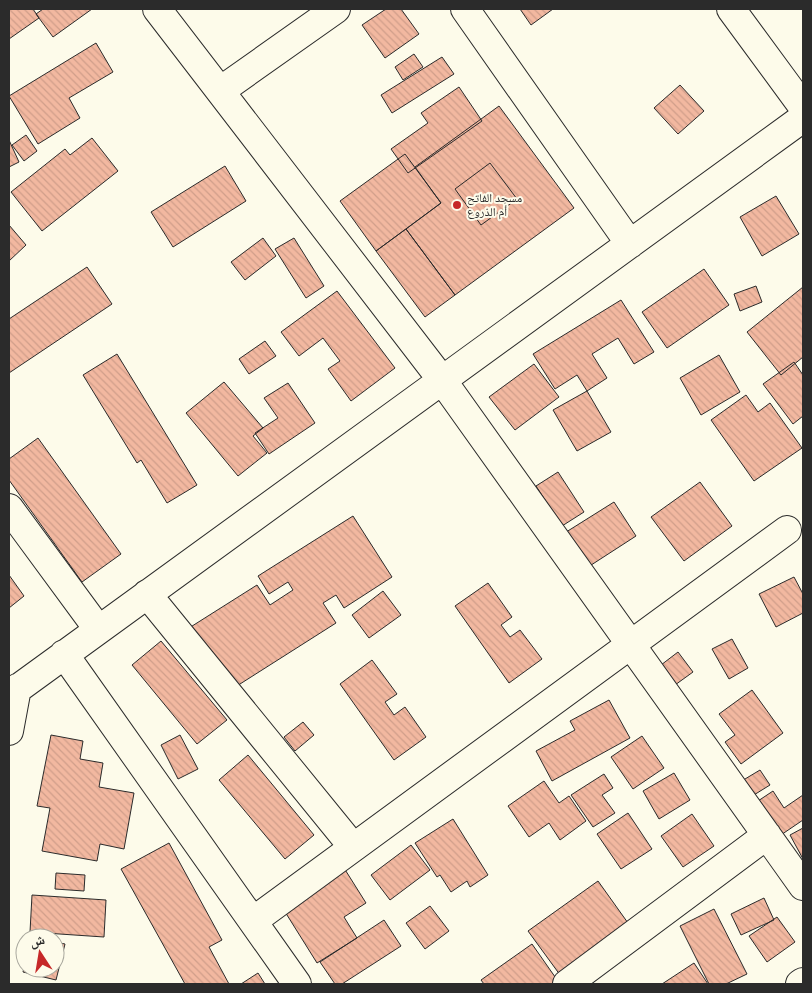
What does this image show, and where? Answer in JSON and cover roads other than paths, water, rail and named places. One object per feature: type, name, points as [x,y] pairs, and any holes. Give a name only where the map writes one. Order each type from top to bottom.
[{"type":"street","points":[[157,9],[442,380],[803,886]]},
{"type":"street","points":[[220,91],[336,9]]},
{"type":"street","points":[[465,9],[630,244]]},
{"type":"street","points":[[731,9],[803,107]]},
{"type":"street","points":[[9,732],[13,691],[803,118]]},
{"type":"street","points":[[9,508],[98,629]]},
{"type":"street","points":[[253,921],[787,530]]},
{"type":"street","points":[[147,594],[353,847]]},
{"type":"street","points":[[64,654],[297,984]]},
{"type":"street","points":[[567,984],[767,835]]},
{"type":"place","name":"مسجد الفاتح أم الذروع","points":[[457,205]]}]
